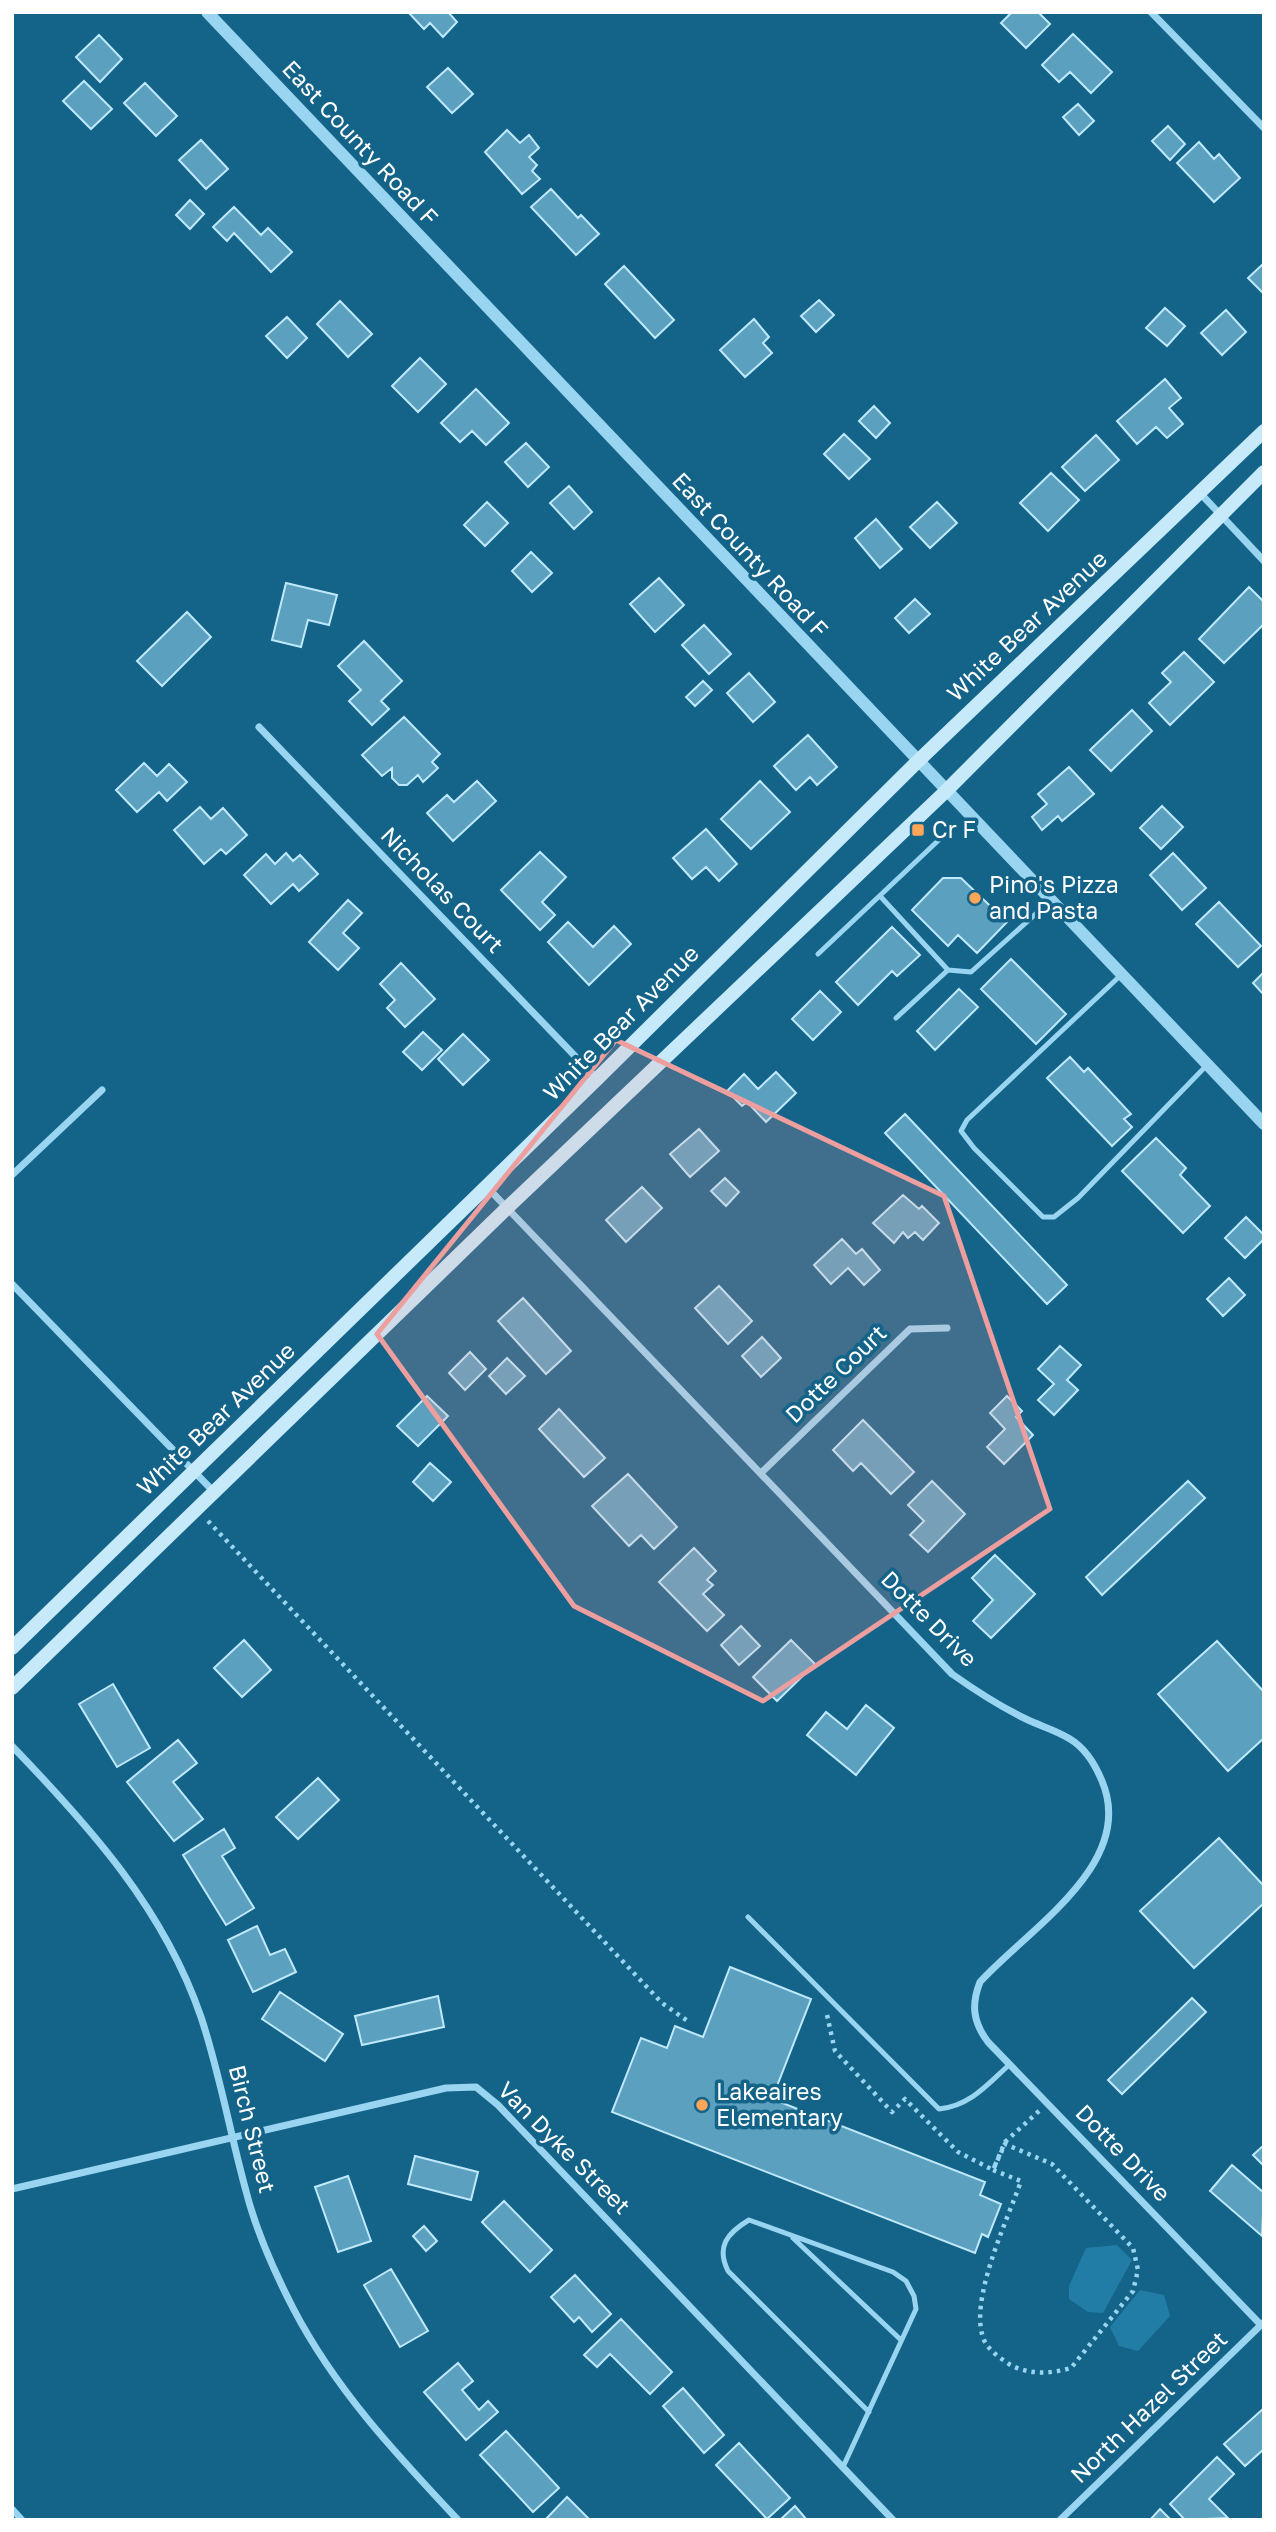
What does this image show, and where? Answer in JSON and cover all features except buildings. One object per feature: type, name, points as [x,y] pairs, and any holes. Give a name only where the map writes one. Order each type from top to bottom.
[{"type":"main road","name":"White Bear Avenue","points":[[12,1648],[487,1187],[917,762],[1264,431]]},
{"type":"main road","points":[[12,1688],[507,1208],[945,792],[1264,472]]},
{"type":"street","name":"East County Road F","points":[[207,12],[945,792],[1264,1124]]},
{"type":"street","points":[[1151,12],[1264,128]]},
{"type":"street","points":[[1200,493],[1264,561]]},
{"type":"street","name":"Nicholas Court","points":[[259,727],[597,1079]]},
{"type":"street","points":[[12,1175],[102,1090]]},
{"type":"street","name":"Dotte Drive","points":[[487,1187],[952,1674],[990,1701],[1069,1739],[1097,1768],[1109,1809],[1108,1833],[1100,1856],[1085,1879],[980,1982],[974,1997],[973,2013],[978,2029],[1010,2064],[1262,2324]]},
{"type":"street","points":[[12,1284],[215,1493]]},
{"type":"street","name":"Dotte Court","points":[[761,1473],[910,1329],[947,1328]]},
{"type":"street","name":"Birch Street","points":[[12,1746],[108,1851],[149,1909],[178,1962],[200,2015],[216,2067],[246,2194],[293,2309],[323,2360],[353,2403],[393,2451],[458,2520]]},
{"type":"street","name":"Van Dyke Street","points":[[12,2189],[446,2088],[476,2087],[498,2105],[893,2520]]},
{"type":"street","name":"North Hazel Street","points":[[1060,2520],[1262,2324]]},
{"type":"street","points":[[12,2509],[22,2520]]},
{"type":"lane","points":[[818,954],[943,836]]},
{"type":"lane","points":[[880,896],[948,970],[971,972],[1050,901]]},
{"type":"lane","points":[[897,1018],[948,970]]},
{"type":"lane","points":[[1121,975],[967,1120],[961,1131],[974,1149],[1043,1217],[1054,1216],[1078,1198],[1207,1065]]},
{"type":"lane","points":[[748,1917],[939,2109],[958,2108],[1010,2064]]},
{"type":"lane","points":[[843,2467],[869,2412],[901,2340],[916,2309],[914,2296],[906,2281],[893,2272],[748,2220],[733,2229],[723,2243],[721,2258],[728,2271],[869,2412]]},
{"type":"lane","points":[[791,2235],[901,2340]]},
{"type":"path","points":[[158,1469],[177,1487]]},
{"type":"path","points":[[197,1510],[662,2003],[689,2022]]},
{"type":"path","points":[[827,2014],[835,2051],[892,2112],[905,2099],[958,2152],[993,2170],[1021,2181],[981,2299],[981,2322],[985,2342],[999,2357],[1018,2369],[1039,2373],[1071,2368],[1133,2291],[1138,2270],[1133,2248],[1052,2164],[1005,2144],[993,2170]]},
{"type":"path","points":[[993,2170],[1005,2142],[1047,2103]]},
{"type":"highlighted area","points":[[616,1040],[944,1196],[1050,1509],[763,1701],[574,1606],[377,1334]]},
{"type":"shaded area","points":[[1117,2245],[1132,2260],[1103,2313],[1088,2312],[1069,2299],[1069,2286],[1086,2248]]},
{"type":"shaded area","points":[[1140,2290],[1164,2295],[1170,2316],[1138,2351],[1119,2346],[1110,2327]]},
{"type":"place","name":"Cr F","points":[[918,830]]},
{"type":"place","name":"Pino's Pizza and Pasta","points":[[975,898]]},
{"type":"place","name":"Lakeaires Elementary","points":[[702,2105]]}]
